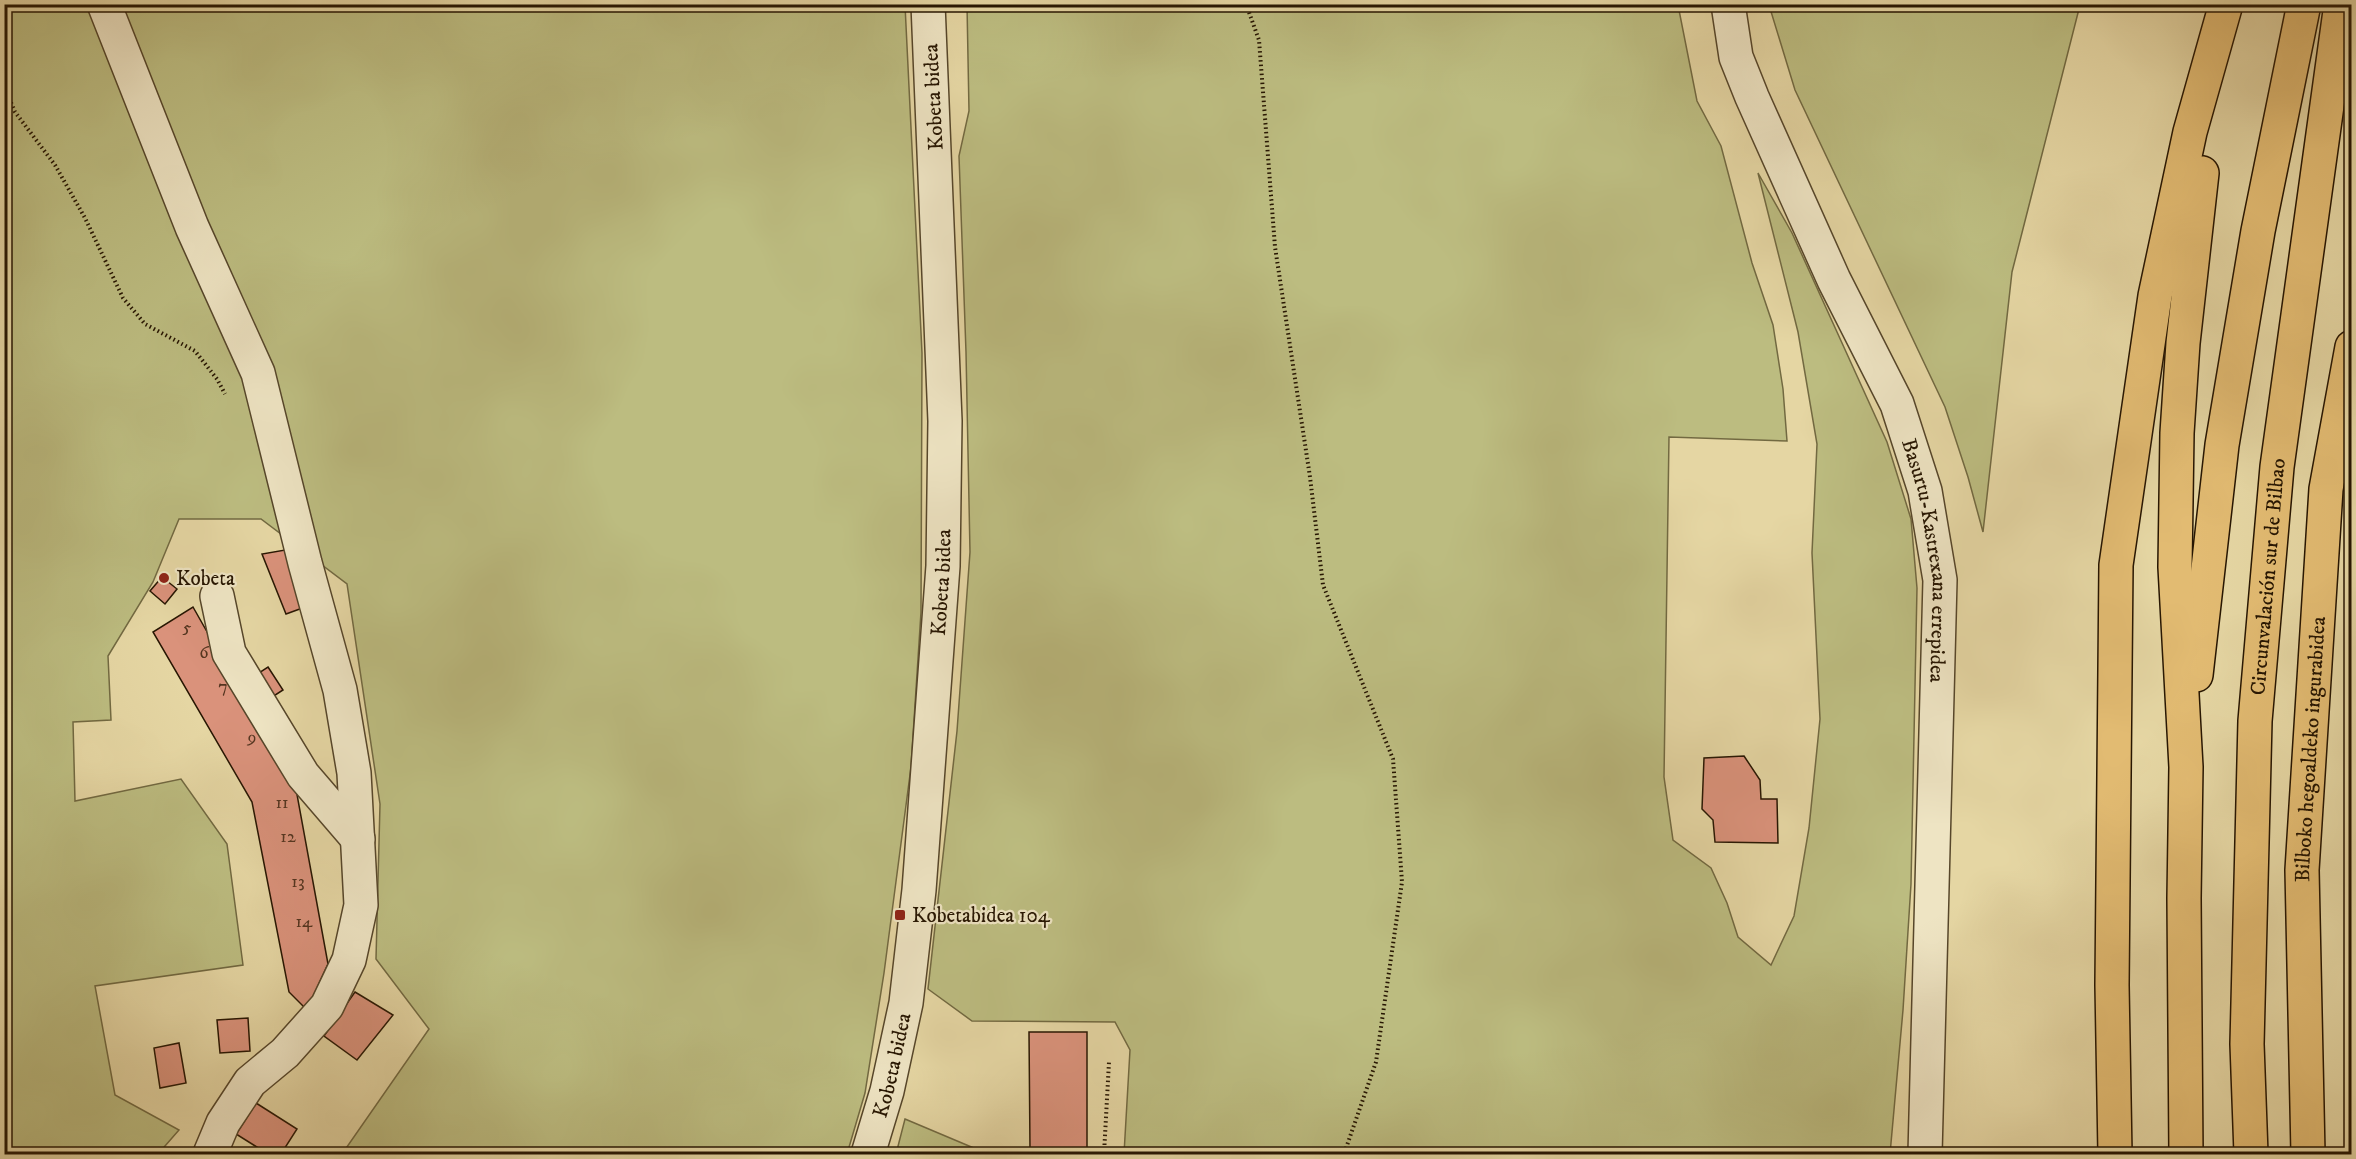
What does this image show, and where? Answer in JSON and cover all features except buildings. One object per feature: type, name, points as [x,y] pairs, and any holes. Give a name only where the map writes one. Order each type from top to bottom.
[{"type":"highway","points":[[2186,767],[2222,445],[2258,231],[2304,4]]},
{"type":"highway","name":"Circunvalación sur de Bilbao","points":[[2251,1155],[2247,1044],[2256,710],[2277,467],[2341,4]]},
{"type":"highway","points":[[2186,1155],[2184,898],[2186,767],[2175,567],[2177,434],[2196,211],[2224,13]]},
{"type":"highway","points":[[2115,1155],[2112,974],[2116,565],[2155,296],[2190,132],[2224,13]]},
{"type":"highway","name":"Bilboko hegoaldeko ingurabidea","points":[[2308,1155],[2302,870],[2326,489],[2352,346]]},
{"type":"street","points":[[104,4],[192,227],[258,373],[305,563],[340,690],[354,773],[361,905],[349,960],[327,1006],[285,1053],[250,1082],[223,1123],[210,1155]]},
{"type":"street","name":"Kobeta bidea","points":[[868,1155],[887,1091],[906,1002],[919,890],[943,566],[945,421],[928,4]]},
{"type":"street","name":"Basurtu-Kastrexana errepidea","points":[[1728,4],[1736,57],[1834,280],[1897,404],[1925,491],[1940,580],[1925,1155]]},
{"type":"street","points":[[218,596],[229,653],[303,775],[358,839]]},
{"type":"path","points":[[1246,4],[1259,40],[1275,247],[1310,477],[1323,585],[1394,759],[1402,882],[1376,1062],[1344,1155]]},
{"type":"path","points":[[4,86],[15,112],[55,165],[85,218],[123,298],[145,324],[195,351],[217,379],[228,400]]},
{"type":"path","points":[[1104,1155],[1108,1062]]},
{"type":"green space","points":[[4,5],[905,5],[922,353],[921,612],[911,767],[884,973],[865,1093],[847,1154],[342,1154],[429,1029],[376,959],[380,804],[347,584],[261,519],[179,519],[153,582],[108,656],[111,720],[73,722],[75,801],[181,779],[227,844],[243,965],[95,986],[115,1095],[179,1130],[158,1154],[5,1154]]},
{"type":"green space","points":[[967,5],[1678,5],[1697,101],[1721,146],[1752,263],[1773,325],[1783,389],[1787,441],[1669,437],[1664,777],[1673,840],[1711,868],[1727,903],[1738,937],[1771,965],[1794,916],[1809,828],[1820,719],[1812,553],[1817,444],[1798,332],[1758,173],[1792,233],[1887,442],[1911,519],[1917,588],[1911,884],[1890,1154],[1124,1154],[1130,1050],[1115,1022],[972,1021],[928,989],[957,731],[970,552],[959,156],[969,111]]},
{"type":"green space","points":[[1769,5],[2080,5],[2012,272],[1983,532],[1945,407],[1795,90]]},
{"type":"green space","points":[[905,1119],[988,1154],[896,1154]]},
{"type":"place","name":"Kobeta","points":[[164,578]]},
{"type":"place","name":"Kobetabidea 104","points":[[900,915]]}]
